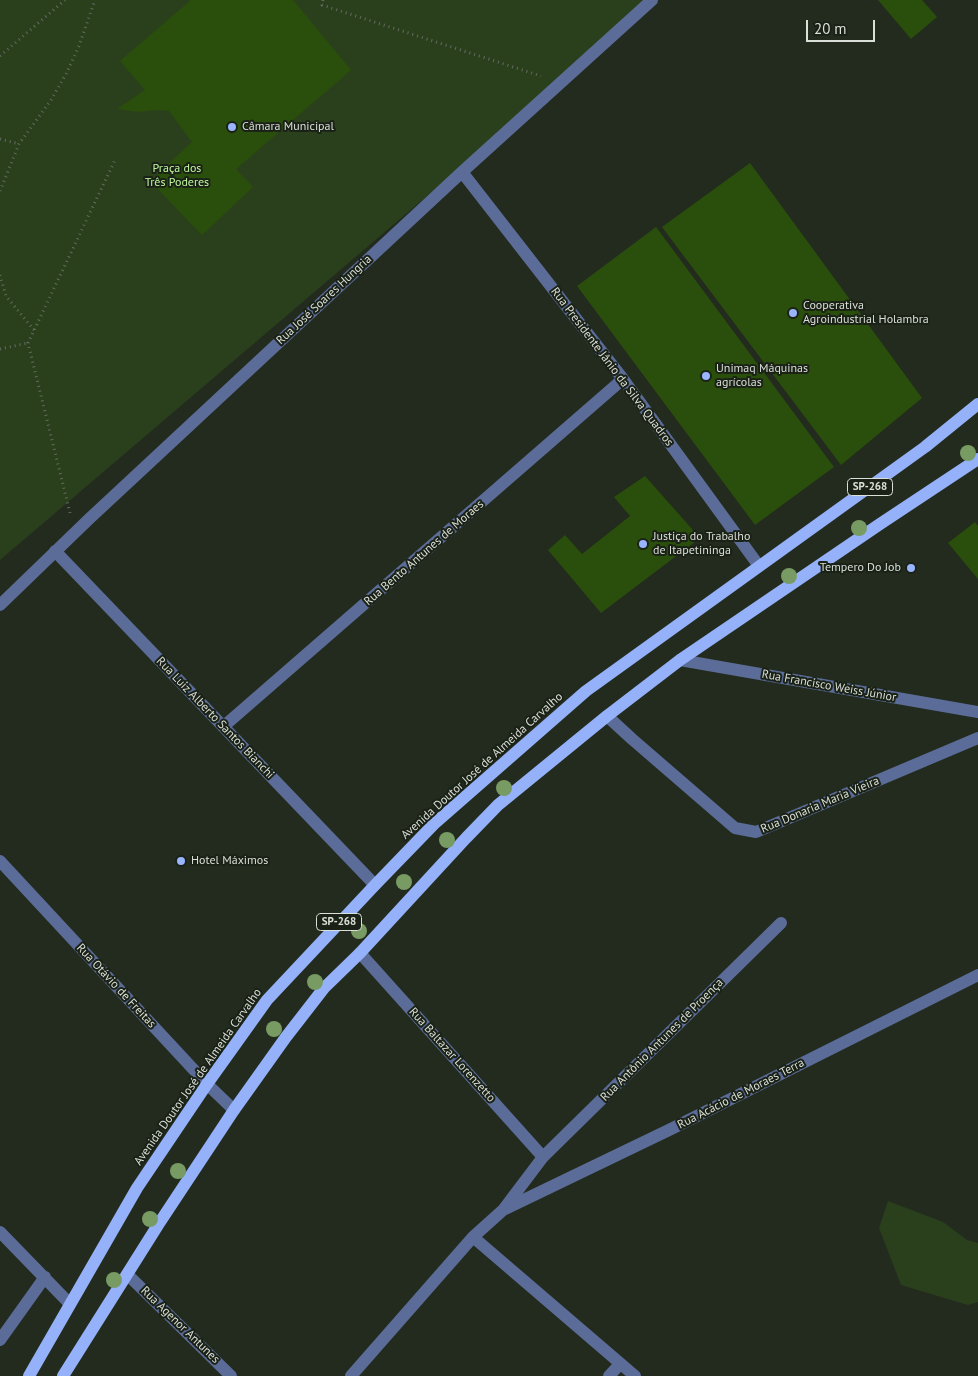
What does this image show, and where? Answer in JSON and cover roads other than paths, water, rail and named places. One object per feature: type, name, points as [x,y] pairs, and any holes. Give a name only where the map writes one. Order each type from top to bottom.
[{"type":"main road","name":"Avenida Doutor José de Almeida Carvalho","points":[[29,1376],[137,1188],[207,1084],[267,1000],[375,884],[434,824],[586,691],[925,447],[978,404]]},
{"type":"main road","name":"SP-268","points":[[63,1376],[158,1225],[234,1110],[286,1037],[324,988],[360,953],[498,805],[680,660],[978,459]]},
{"type":"street","name":"Rua José Soares Hungria","points":[[0,605],[462,172],[652,0]]},
{"type":"street","name":"Rua Presidente Jânio da Silva Quadros","points":[[462,172],[623,380],[759,566]]},
{"type":"street","name":"Rua Bento Antunes de Moraes","points":[[224,726],[623,380]]},
{"type":"street","name":"Rua Luiz Alberto Santos Bianchi","points":[[55,552],[375,884]]},
{"type":"street","name":"Rua Francisco Weiss Júnior","points":[[680,660],[978,712]]},
{"type":"street","name":"Rua Donaria Maria Vieira","points":[[608,716],[632,740],[736,828],[756,832],[978,738]]},
{"type":"street","name":"Rua Otávio de Freitas","points":[[0,861],[207,1084],[234,1110]]},
{"type":"street","name":"Rua Antônio Antunes de Proença","points":[[543,1157],[781,924]]},
{"type":"street","name":"Rua Baltazar Lorenzetto","points":[[360,953],[543,1157]]},
{"type":"street","name":"Rua Acácio de Moraes Terra","points":[[503,1210],[671,1130],[978,975]]},
{"type":"street","name":"Rua Acácio de Moraes Terra","points":[[351,1376],[473,1237],[503,1210],[543,1157]]},
{"type":"street","points":[[0,1232],[70,1304]]},
{"type":"street","points":[[473,1237],[635,1376]]},
{"type":"street","name":"Rua Agenor Antunes","points":[[128,1275],[231,1376]]},
{"type":"street","points":[[0,1340],[45,1277]]},
{"type":"street","points":[[609,1376],[620,1364]]},
{"type":"place","name":"Câmara Municipal","points":[[232,127]]},
{"type":"place","name":"Cooperativa Agroindustrial Holambra","points":[[793,313]]},
{"type":"place","name":"Unimaq Máquinas agrícolas","points":[[706,376]]},
{"type":"place","name":"Justiça do Trabalho de Itapetininga","points":[[643,544]]},
{"type":"place","name":"Tempero Do Job","points":[[911,568]]},
{"type":"place","name":"Hotel Máximos","points":[[181,861]]},
{"type":"park label","name":"Praça dos Três Poderes","points":[[177,176]]}]
